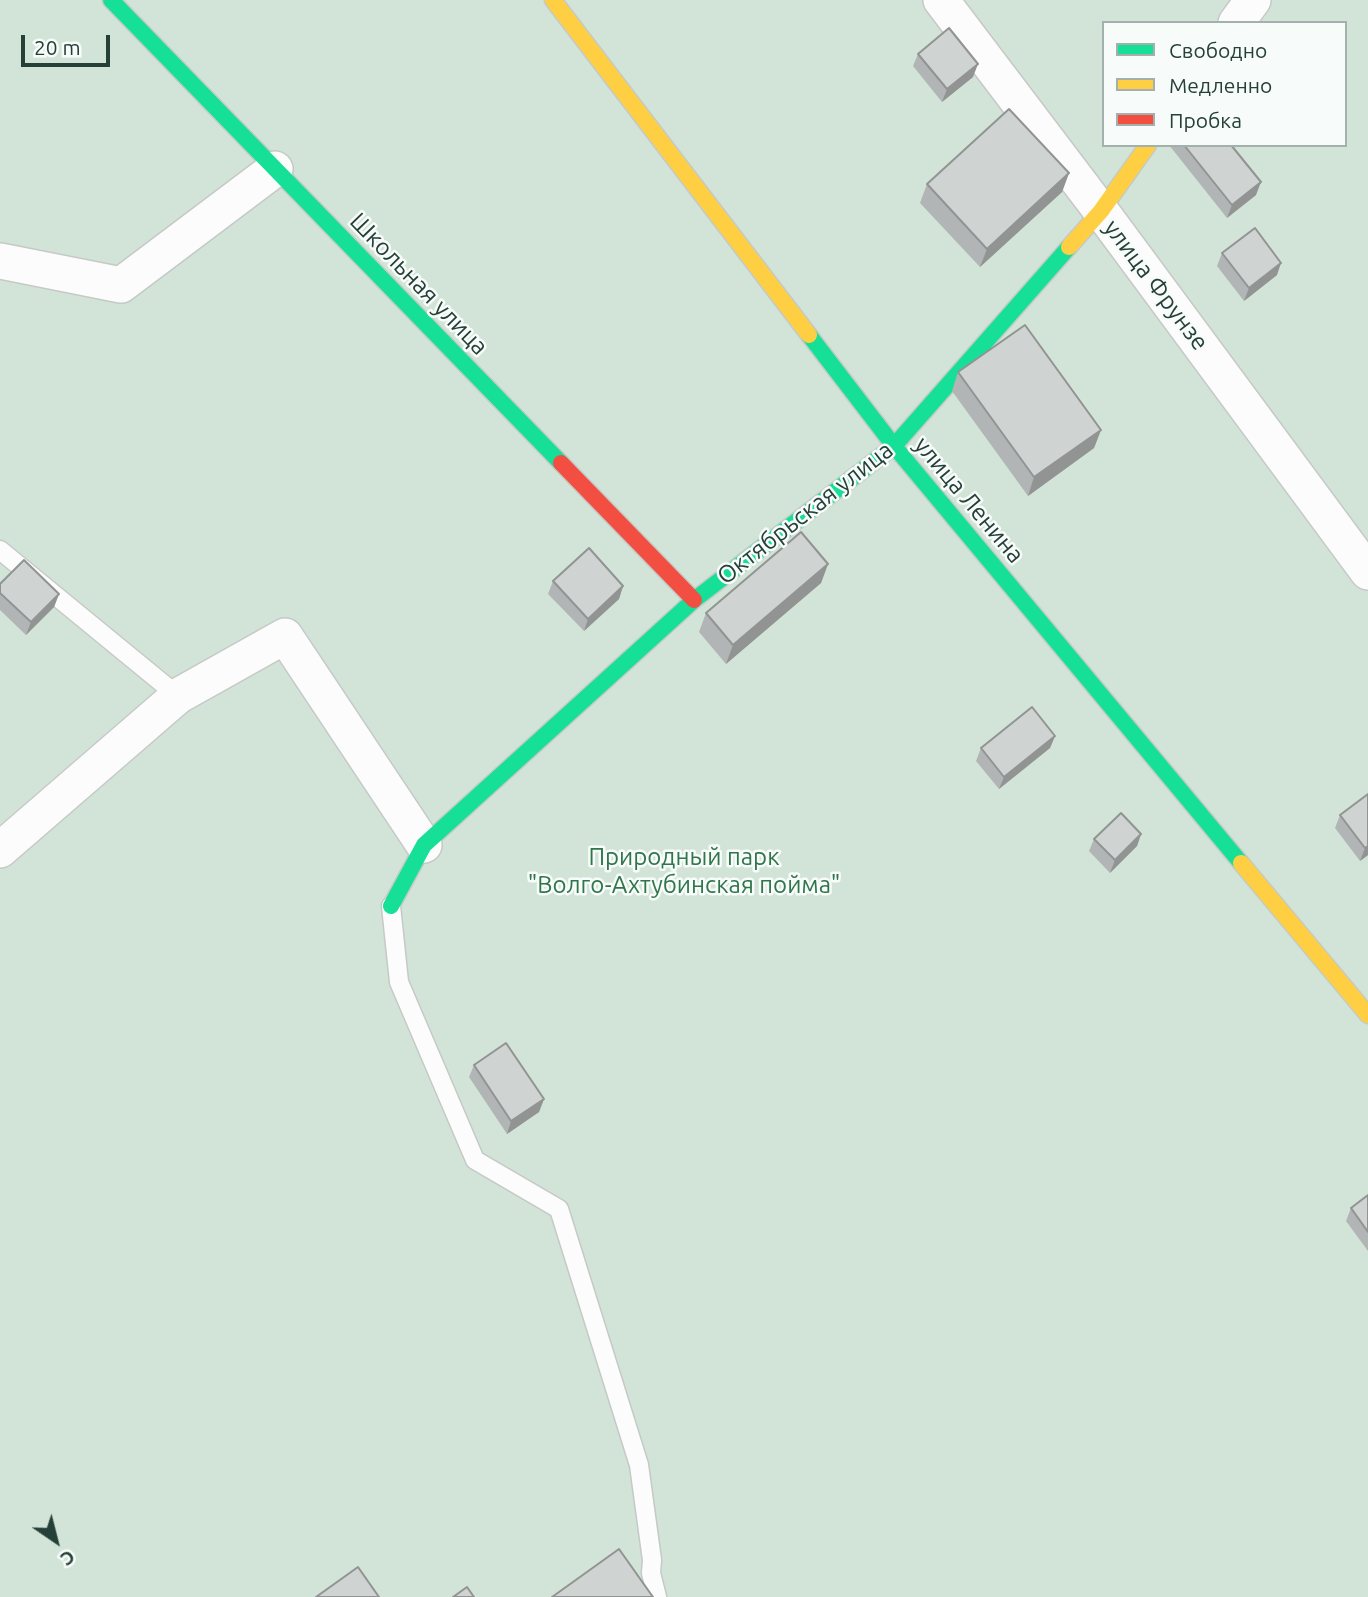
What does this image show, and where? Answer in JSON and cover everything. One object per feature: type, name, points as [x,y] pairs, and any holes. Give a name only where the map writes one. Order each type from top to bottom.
[{"type":"street","name":"Школьная улица","points":[[111,0],[694,600]]},
{"type":"street","name":"улица Ленина","points":[[552,0],[894,446],[1368,1015]]},
{"type":"street","name":"улица Фрунзе","points":[[941,0],[1368,572]]},
{"type":"street","points":[[1237,21],[1253,0]]},
{"type":"street","name":"Октябрьская улица","points":[[391,906],[424,845],[694,600],[894,446],[1101,211],[1147,147]]},
{"type":"street","points":[[0,261],[121,285],[275,169]]},
{"type":"street","points":[[0,849],[178,696],[285,636],[424,845]]},
{"type":"lane","points":[[0,550],[178,696]]},
{"type":"lane","points":[[391,906],[399,982],[475,1160],[559,1209],[639,1465],[652,1560],[651,1573],[657,1597]]},
{"type":"green space","name":"Природный парк \"Волго-Ахтубинская пойма\"","points":[[0,0],[1368,0],[1368,1597],[0,1597]]},
{"type":"building","points":[[949,28],[978,64],[947,89],[918,54]]},
{"type":"building","points":[[1009,109],[1069,173],[987,249],[927,184]]},
{"type":"building","points":[[1186,147],[1233,147],[1261,182],[1232,205]]},
{"type":"building","points":[[1255,228],[1281,263],[1249,288],[1222,253]]},
{"type":"building","points":[[1025,325],[1101,430],[1034,477],[958,372]]},
{"type":"building","points":[[801,532],[828,564],[733,645],[706,613]]},
{"type":"building","points":[[589,548],[623,586],[588,619],[553,581]]},
{"type":"building","points":[[24,560],[59,594],[31,622],[0,593],[0,584]]},
{"type":"building","points":[[1032,707],[1055,736],[1004,777],[981,748]]},
{"type":"building","points":[[1368,794],[1368,846],[1365,848],[1340,815]]},
{"type":"building","points":[[1121,813],[1141,834],[1115,860],[1094,839]]},
{"type":"building","points":[[506,1043],[544,1099],[511,1121],[474,1065]]},
{"type":"building","points":[[1368,1195],[1368,1232],[1351,1208]]},
{"type":"building","points":[[619,1549],[653,1597],[552,1597]]},
{"type":"building","points":[[358,1567],[379,1597],[316,1597]]},
{"type":"building","points":[[467,1587],[474,1597],[453,1597]]},
{"type":"traffic: fast","points":[[111,0],[561,463]]},
{"type":"traffic: fast","points":[[391,906],[424,845],[694,600],[894,446],[1069,247]]},
{"type":"traffic: fast","points":[[809,335],[894,446],[1241,863]]},
{"type":"traffic: slow","points":[[553,0],[809,335]]},
{"type":"traffic: slow","points":[[1069,247],[1101,211],[1147,147]]},
{"type":"traffic: slow","points":[[1241,863],[1368,1015]]},
{"type":"traffic: jam","points":[[561,463],[694,600]]}]
